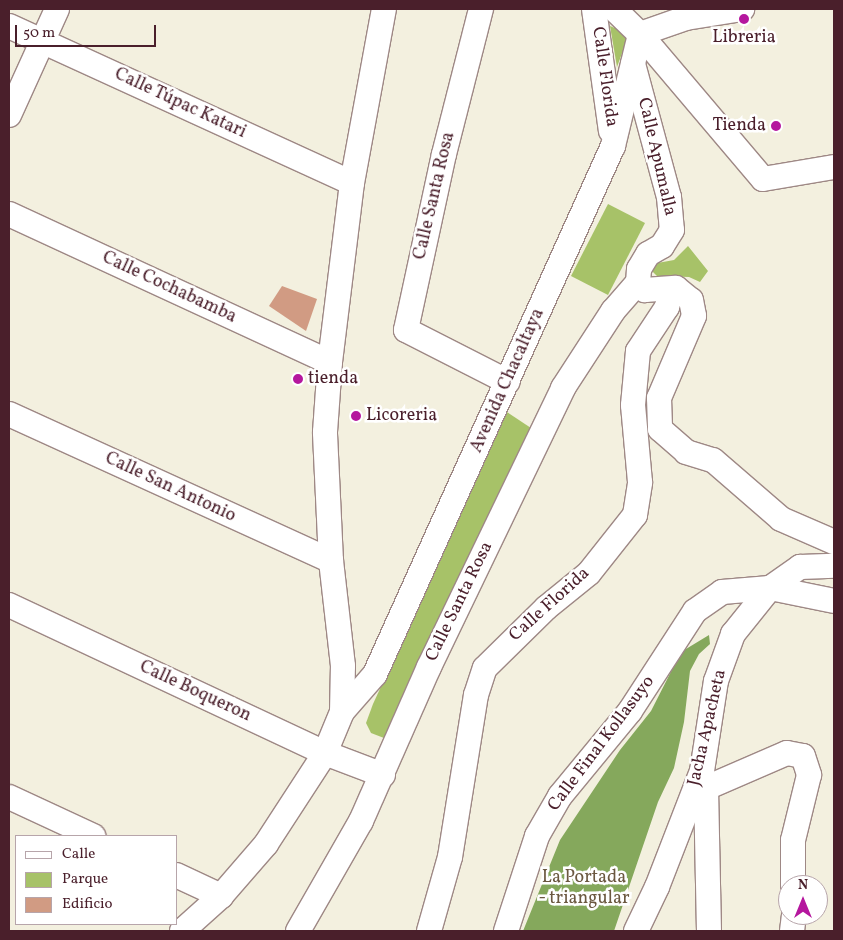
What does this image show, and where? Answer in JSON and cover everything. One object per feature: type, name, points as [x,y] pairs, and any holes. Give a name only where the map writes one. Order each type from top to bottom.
[{"type":"street","points":[[9,115],[57,9]]},
{"type":"street","name":"Avenida Chacaltaya","points":[[342,712],[343,666],[331,561],[325,432],[330,362],[352,183],[384,9]]},
{"type":"street","name":"Calle Santa Rosa","points":[[481,9],[444,154],[406,330],[508,382]]},
{"type":"street","name":"Calle Florida","points":[[594,9],[613,146]]},
{"type":"street","points":[[614,9],[640,34],[763,179],[834,167]]},
{"type":"street","points":[[640,34],[685,13],[742,9]]},
{"type":"street","name":"Calle Túpac Katari","points":[[9,26],[352,183]]},
{"type":"street","name":"Avenida Chacaltaya","points":[[182,931],[221,896],[266,844],[325,753],[342,712],[375,674],[613,146],[632,60],[640,34]]},
{"type":"street","name":"Calle Apumalla","points":[[632,60],[669,197],[672,230],[662,246],[648,254],[639,269],[638,282]]},
{"type":"street","name":"Calle Cochabamba","points":[[9,214],[330,362]]},
{"type":"street","points":[[638,282],[646,290],[676,288],[691,300],[694,316],[659,398],[660,429],[686,452],[713,460],[781,519],[834,542]]},
{"type":"street","name":"Calle Santa Rosa","points":[[298,931],[383,775],[429,667],[563,388],[613,311],[638,282]]},
{"type":"street","name":"Calle Florida","points":[[429,931],[450,857],[476,695],[485,668],[546,608],[589,573],[635,515],[640,482],[633,405],[638,351],[667,307],[671,289]]},
{"type":"street","name":"Calle San Antonio","points":[[9,414],[331,561]]},
{"type":"street","points":[[770,588],[800,567],[834,566]]},
{"type":"street","points":[[770,588],[834,601]]},
{"type":"street","name":"Jacha Apacheta","points":[[636,931],[704,780],[716,681],[734,634],[770,588]]},
{"type":"street","name":"Calle Final Kollasuyo","points":[[506,931],[537,836],[560,796],[630,711],[695,611],[722,592],[770,588]]},
{"type":"street","name":"Calle Boqueron","points":[[9,605],[325,753],[383,775]]},
{"type":"street","points":[[709,931],[704,780],[787,753],[803,756],[809,775],[793,840],[793,875]]},
{"type":"street","points":[[9,797],[91,835]]},
{"type":"street","points":[[178,876],[221,896]]},
{"type":"green space","points":[[610,26],[629,34],[617,67]]},
{"type":"green space","points":[[608,204],[645,223],[608,295],[571,276]]},
{"type":"green space","points":[[688,246],[708,271],[700,282],[689,277],[657,276],[652,271],[652,264],[674,260]]},
{"type":"green space","points":[[507,412],[531,428],[384,738],[371,733],[366,723],[373,704]]},
{"type":"green space","name":"La Portada - triangular","points":[[709,635],[710,644],[699,654],[690,671],[684,722],[674,768],[658,802],[614,931],[523,931],[560,840],[620,750],[651,711],[681,652]]},
{"type":"building","points":[[282,286],[317,299],[306,331],[269,306]]},
{"type":"place","name":"Libreria","points":[[744,19]]},
{"type":"place","name":"Tienda","points":[[776,126]]},
{"type":"place","name":"tienda","points":[[298,379]]},
{"type":"place","name":"Licoreria","points":[[356,416]]}]
